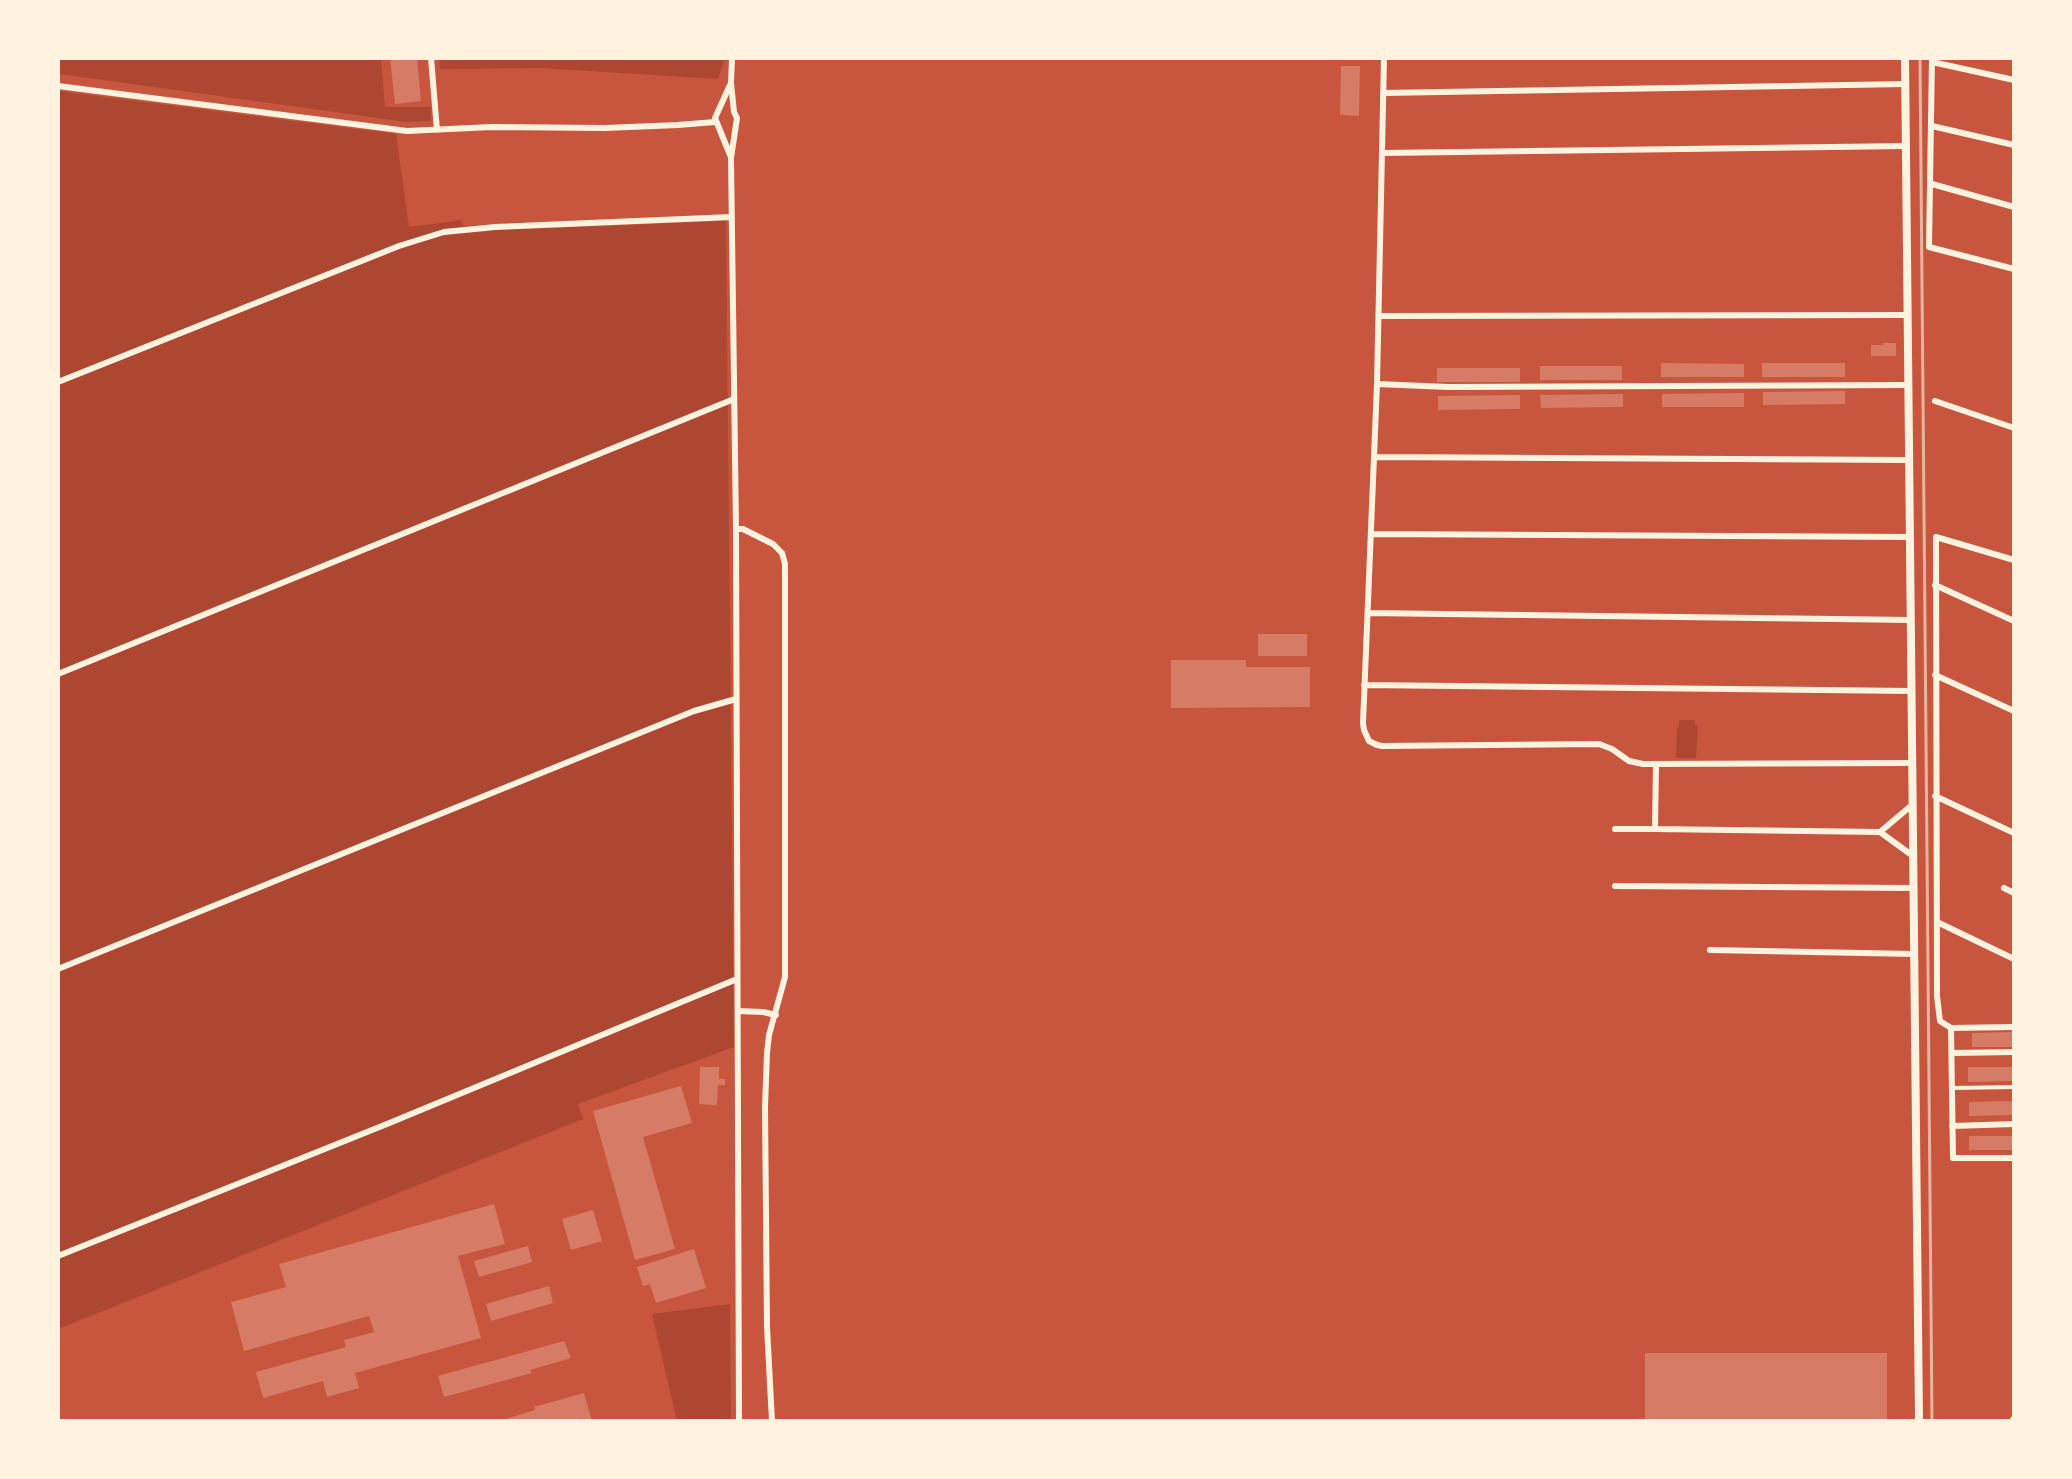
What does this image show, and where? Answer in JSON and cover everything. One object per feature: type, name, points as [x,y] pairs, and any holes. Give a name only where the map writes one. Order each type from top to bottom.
[{"type":"main road","points":[[1905,58],[1919,1421]]},
{"type":"street","points":[[431,58],[437,130]]},
{"type":"street","points":[[732,58],[731,83],[737,120],[731,158],[731,217],[736,529],[739,1421]]},
{"type":"street","points":[[1384,58],[1375,457],[1364,685],[1364,730],[1369,741],[1382,746],[1599,744],[1629,761],[1656,764],[1912,763]]},
{"type":"street","points":[[2014,80],[1932,60],[1929,247],[2014,269]]},
{"type":"street","points":[[731,83],[715,116],[731,158]]},
{"type":"street","points":[[1383,93],[1905,84]]},
{"type":"street","points":[[58,86],[382,128],[605,128],[715,122]]},
{"type":"street","points":[[58,93],[70,88]]},
{"type":"street","points":[[720,110],[727,108],[734,112]]},
{"type":"street","points":[[1932,126],[2014,145]]},
{"type":"street","points":[[721,129],[734,127]]},
{"type":"street","points":[[1383,153],[1906,146]]},
{"type":"street","points":[[1932,184],[2014,207]]},
{"type":"street","points":[[58,382],[399,246],[444,232],[731,217]]},
{"type":"street","points":[[1379,316],[1908,315]]},
{"type":"street","points":[[1377,384],[1448,387],[1908,385]]},
{"type":"street","points":[[58,674],[734,399]]},
{"type":"street","points":[[1935,401],[2014,428]]},
{"type":"street","points":[[1375,457],[1909,460]]},
{"type":"street","points":[[736,529],[743,529],[773,544],[782,553],[785,564],[785,977],[769,1035],[765,1107],[767,1327],[772,1421]]},
{"type":"street","points":[[1372,534],[1910,537]]},
{"type":"street","points":[[2014,560],[1936,537],[1935,796],[1939,1017],[1944,1025],[1951,1028],[2014,1027]]},
{"type":"street","points":[[1935,585],[2014,621]]},
{"type":"street","points":[[1368,613],[1911,620]]},
{"type":"street","points":[[1935,675],[2014,711]]},
{"type":"street","points":[[1364,685],[1911,691]]},
{"type":"street","points":[[58,969],[694,711],[736,699]]},
{"type":"street","points":[[1655,829],[1656,764]]},
{"type":"street","points":[[1935,796],[2014,833]]},
{"type":"street","points":[[1880,832],[1912,805]]},
{"type":"street","points":[[1615,829],[1880,832],[1913,856]]},
{"type":"street","points":[[1615,886],[1913,888]]},
{"type":"street","points":[[2004,888],[2014,893]]},
{"type":"street","points":[[1937,922],[2014,959]]},
{"type":"street","points":[[1710,950],[1914,954]]},
{"type":"street","points":[[58,1256],[443,1102],[737,979]]},
{"type":"street","points":[[738,1011],[776,1015]]},
{"type":"street","points":[[1951,1028],[1953,1158],[2014,1158]]},
{"type":"street","points":[[1952,1053],[2014,1052]]},
{"type":"street","points":[[1952,1088],[2014,1087]]},
{"type":"street","points":[[1952,1126],[2014,1124]]},
{"type":"shaded area","points":[[60,58],[381,58],[385,107],[431,107],[431,121],[407,122],[60,74]]},
{"type":"shaded area","points":[[439,58],[725,58],[718,79],[540,68],[440,69]]},
{"type":"shaded area","points":[[58,91],[396,134],[409,227],[462,220],[463,226],[524,222],[525,229],[726,221],[734,1047],[578,1104],[583,1119],[58,1329]]},
{"type":"shaded area","points":[[1679,720],[1695,720],[1695,725],[1698,725],[1696,758],[1676,758]]},
{"type":"shaded area","points":[[730,1304],[731,1421],[677,1421],[652,1314]]},
{"type":"building","points":[[390,58],[417,58],[421,101],[395,104]]},
{"type":"building","points":[[1341,66],[1360,66],[1359,116],[1340,115]]},
{"type":"building","points":[[1896,343],[1896,356],[1871,356],[1871,345]]},
{"type":"building","points":[[1661,363],[1744,364],[1744,377],[1661,377]]},
{"type":"building","points":[[1762,363],[1845,363],[1845,377],[1762,377]]},
{"type":"building","points":[[1540,366],[1622,366],[1622,380],[1540,380]]},
{"type":"building","points":[[1437,368],[1520,368],[1520,382],[1437,382]]},
{"type":"building","points":[[1845,391],[1845,404],[1763,405],[1763,392]]},
{"type":"building","points":[[1744,393],[1744,407],[1662,407],[1662,394]]},
{"type":"building","points":[[1623,394],[1623,407],[1541,408],[1540,395]]},
{"type":"building","points":[[1520,395],[1520,409],[1438,410],[1438,396]]},
{"type":"building","points":[[1258,634],[1307,634],[1307,656],[1258,656]]},
{"type":"building","points":[[1171,660],[1246,660],[1246,667],[1310,667],[1310,707],[1171,708]]},
{"type":"building","points":[[2014,1032],[2014,1047],[1972,1047],[1972,1033]]},
{"type":"building","points":[[700,1067],[719,1067],[719,1079],[725,1079],[725,1085],[718,1085],[717,1105],[699,1104]]},
{"type":"building","points":[[1968,1067],[2014,1067],[2014,1081],[1968,1082]]},
{"type":"building","points":[[681,1086],[692,1123],[643,1137],[675,1249],[635,1260],[593,1111]]},
{"type":"building","points":[[2014,1101],[2014,1115],[1969,1116],[1969,1102]]},
{"type":"building","points":[[1969,1136],[2014,1136],[2014,1150],[1969,1150]]},
{"type":"building","points":[[494,1204],[505,1244],[458,1256],[481,1338],[355,1373],[359,1388],[327,1397],[323,1381],[263,1398],[256,1372],[346,1347],[344,1340],[374,1332],[369,1316],[244,1351],[231,1302],[286,1287],[279,1264]]},
{"type":"building","points":[[593,1210],[602,1241],[571,1250],[562,1219]]},
{"type":"building","points":[[528,1246],[532,1262],[479,1277],[474,1261]]},
{"type":"building","points":[[694,1249],[706,1288],[656,1303],[650,1284],[643,1286],[637,1267]]},
{"type":"building","points":[[549,1286],[553,1303],[491,1321],[486,1304]]},
{"type":"building","points":[[564,1341],[571,1358],[530,1370],[532,1373],[444,1397],[438,1376]]},
{"type":"building","points":[[1645,1353],[1887,1353],[1887,1421],[1645,1421]]},
{"type":"building","points":[[584,1393],[592,1421],[500,1421],[535,1410],[534,1407]]},
{"type":"railway","points":[[1920,58],[1932,1421]]}]
